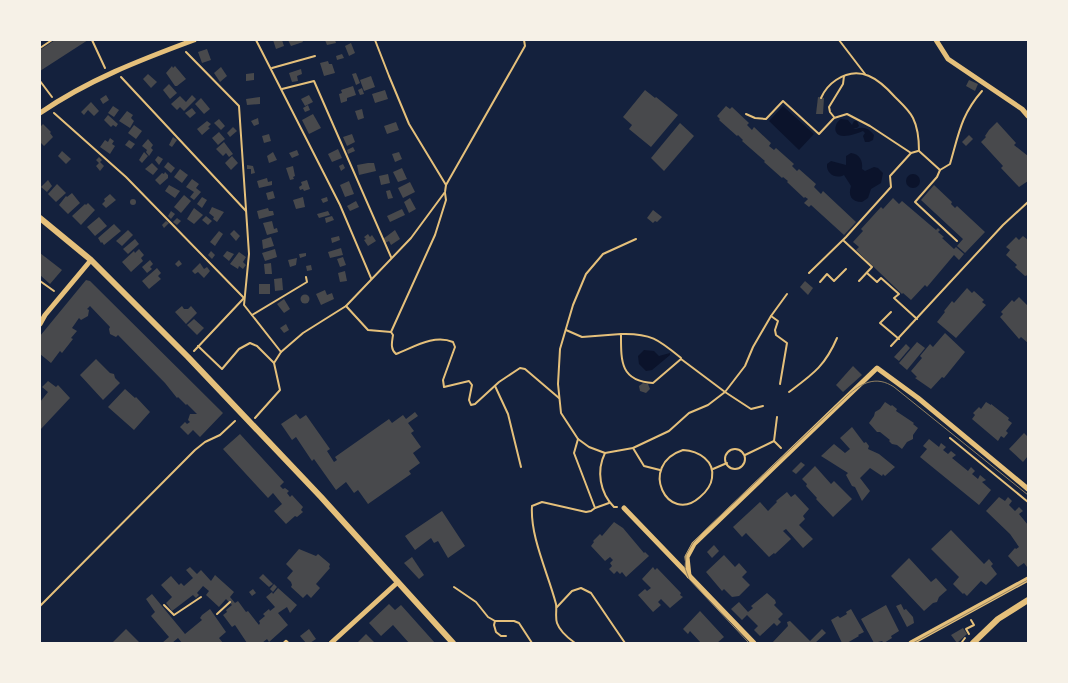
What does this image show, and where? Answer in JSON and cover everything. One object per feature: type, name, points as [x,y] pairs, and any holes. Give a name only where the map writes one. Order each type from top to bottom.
[{"type":"street","points":[[40,113],[56,102],[116,70],[194,40]]},
{"type":"street","points":[[936,40],[948,59],[1022,109],[1028,116]]},
{"type":"street","points":[[40,218],[91,260],[244,414],[452,643]]},
{"type":"street","points":[[40,324],[45,315],[91,260]]},
{"type":"street","points":[[689,576],[687,557],[694,544],[877,368],[918,398],[1028,489]]},
{"type":"street","points":[[624,508],[754,643]]},
{"type":"street","points":[[911,643],[1028,580]]},
{"type":"street","points":[[331,643],[398,582]]},
{"type":"street","points":[[972,643],[1002,616],[1028,600]]},
{"type":"lane","points":[[284,643],[286,641],[288,643]]},
{"type":"path","points":[[40,48],[52,40]]},
{"type":"path","points":[[92,40],[108,74]]},
{"type":"path","points":[[256,40],[272,68],[340,205],[372,278]]},
{"type":"path","points":[[375,40],[409,124],[446,185]]},
{"type":"path","points":[[390,332],[435,235],[446,200],[446,185],[525,46],[524,40]]},
{"type":"path","points":[[839,40],[865,74]]},
{"type":"path","points":[[180,45],[239,106],[249,254],[244,305],[281,352]]},
{"type":"path","points":[[272,68],[315,56]]},
{"type":"path","points":[[116,70],[120,77],[246,211]]},
{"type":"path","points":[[821,98],[834,82],[844,76],[856,72],[877,79],[912,117],[917,128],[919,151],[940,170]]},
{"type":"path","points":[[834,118],[829,107],[843,84],[844,76]]},
{"type":"path","points":[[40,81],[56,102]]},
{"type":"path","points":[[282,90],[314,81],[391,258]]},
{"type":"path","points":[[956,241],[915,202],[937,177],[940,170],[950,164],[965,114],[985,84]]},
{"type":"path","points":[[746,114],[755,118],[766,119],[783,101],[819,134],[834,118],[847,114],[870,126],[911,153]]},
{"type":"path","points":[[54,112],[126,177],[244,298]]},
{"type":"path","points":[[809,273],[843,240],[891,187],[890,176],[911,153],[919,151]]},
{"type":"path","points":[[274,363],[281,352],[303,333],[346,306],[411,238],[445,192]]},
{"type":"path","points":[[891,346],[1003,225],[1028,202]]},
{"type":"path","points":[[636,238],[603,254],[586,274],[573,305],[560,349],[558,369],[561,413],[578,439],[589,447],[605,453],[633,448],[669,430],[689,413],[708,405],[725,392],[745,366],[753,347],[771,316],[787,294]]},
{"type":"path","points":[[843,240],[872,267],[859,281]]},
{"type":"path","points":[[820,282],[827,274],[834,281],[846,269]]},
{"type":"path","points":[[867,273],[877,282],[881,278],[899,294],[894,298],[917,319]]},
{"type":"path","points":[[252,314],[307,282],[306,277]]},
{"type":"path","points":[[40,281],[54,291]]},
{"type":"path","points":[[244,298],[199,346],[222,370],[239,349],[250,343],[257,346],[274,363],[280,390],[251,422]]},
{"type":"path","points":[[346,306],[368,330],[390,332]]},
{"type":"path","points":[[891,312],[880,323],[899,339]]},
{"type":"path","points":[[771,316],[778,322],[775,330],[776,335],[787,343],[780,384]]},
{"type":"path","points":[[566,330],[582,337],[637,333],[653,337],[725,392],[751,409],[763,406]]},
{"type":"path","points":[[390,332],[393,335],[392,347],[396,354],[437,338],[452,342],[455,348],[442,380],[444,386],[469,381],[472,385],[469,400],[471,405],[475,404],[495,386],[520,368],[525,369],[559,398]]},
{"type":"path","points":[[621,334],[621,356],[624,370],[632,378],[653,383],[681,359]]},
{"type":"path","points":[[789,392],[822,366],[832,352],[838,338]]},
{"type":"path","points":[[495,386],[508,414],[521,467]]},
{"type":"path","points":[[40,606],[195,450],[205,442],[220,435],[244,414]]},
{"type":"path","points":[[774,441],[777,417]]},
{"type":"path","points":[[950,438],[1028,502]]},
{"type":"path","points":[[578,439],[574,453],[595,508]]},
{"type":"path","points":[[745,455],[774,441]]},
{"type":"path","points":[[774,441],[787,455]]},
{"type":"path","points":[[633,448],[644,466],[661,470]]},
{"type":"path","points":[[735,448],[745,455],[744,465],[734,469],[728,466],[726,455],[730,450],[735,448]]},
{"type":"path","points":[[684,450],[692,451],[709,462],[712,470],[712,479],[709,488],[702,496],[687,505],[677,505],[669,500],[661,489],[659,480],[661,470],[662,464],[676,453],[684,450]]},
{"type":"path","points":[[605,453],[600,462],[600,475],[606,500],[614,507],[624,508]]},
{"type":"path","points":[[712,470],[726,462]]},
{"type":"path","points":[[575,643],[563,634],[557,623],[557,607],[535,532],[532,506],[542,502],[591,512],[595,508],[610,503]]},
{"type":"path","points":[[454,587],[476,602],[488,617],[495,621],[514,621],[518,623],[532,643]]},
{"type":"path","points":[[557,607],[572,591],[581,588],[591,593],[625,643]]},
{"type":"path","points":[[164,604],[174,616],[201,597]]},
{"type":"path","points":[[217,614],[232,601]]},
{"type":"path","points":[[495,621],[496,632],[501,636],[506,636]]},
{"type":"path","points":[[963,643],[969,634],[966,629],[974,625]]},
{"type":"water","points":[[783,106],[814,134],[799,150],[769,121]]},
{"type":"water","points":[[841,119],[848,120],[852,125],[854,121],[857,121],[859,126],[853,128],[868,129],[874,135],[873,140],[865,142],[863,136],[865,133],[863,131],[846,136],[837,134],[835,129]]},
{"type":"water","points":[[851,153],[860,158],[862,169],[865,171],[874,167],[883,173],[881,183],[871,189],[868,198],[862,202],[855,201],[851,197],[851,186],[844,175],[838,177],[832,175],[827,168],[827,164],[831,161],[846,165],[846,156]]},
{"type":"water","points":[[910,174],[916,174],[920,181],[916,188],[910,188],[906,184],[906,178]]},
{"type":"water","points":[[644,350],[654,351],[659,356],[670,353],[670,355],[652,370],[646,371],[639,364],[638,356]]},
{"type":"building","points":[[55,40],[88,40],[40,71],[40,50]]},
{"type":"building","points":[[273,40],[282,40],[284,46],[276,49]]},
{"type":"building","points":[[288,40],[302,40],[303,42],[291,46]]},
{"type":"building","points":[[325,40],[335,40],[336,43],[327,45]]},
{"type":"building","points":[[351,43],[355,53],[349,56],[345,46]]},
{"type":"building","points":[[207,49],[211,60],[202,63],[198,52]]},
{"type":"building","points":[[342,54],[344,58],[337,60],[336,56]]},
{"type":"building","points":[[328,61],[329,64],[332,64],[335,73],[324,76],[320,63]]},
{"type":"building","points":[[172,66],[173,68],[175,66],[186,79],[177,86],[175,86],[166,73]]},
{"type":"building","points":[[221,67],[227,76],[220,82],[214,73]]},
{"type":"building","points":[[301,69],[302,74],[297,76],[298,81],[292,82],[289,73]]},
{"type":"building","points":[[254,73],[254,80],[246,81],[246,74]]},
{"type":"building","points":[[356,73],[360,83],[356,85],[352,74]]},
{"type":"building","points":[[148,74],[157,82],[151,88],[143,79]]},
{"type":"building","points":[[371,76],[375,87],[364,91],[360,80]]},
{"type":"building","points":[[969,80],[978,84],[975,91],[966,86]]},
{"type":"building","points":[[169,84],[177,93],[170,99],[163,90]]},
{"type":"building","points":[[353,86],[356,95],[347,98],[347,101],[341,103],[339,94],[342,93],[341,90]]},
{"type":"building","points":[[362,88],[364,94],[360,95],[358,90]]},
{"type":"building","points":[[385,90],[388,99],[375,103],[372,94]]},
{"type":"building","points":[[645,90],[678,115],[651,147],[629,129],[632,125],[623,117]]},
{"type":"building","points":[[106,95],[109,100],[103,104],[100,99]]},
{"type":"building","points":[[192,95],[196,99],[184,111],[180,107],[177,110],[171,104],[180,96],[186,102]]},
{"type":"building","points":[[309,95],[313,102],[305,106],[301,99]]},
{"type":"building","points":[[260,97],[260,104],[247,105],[246,99]]},
{"type":"building","points":[[818,97],[824,98],[823,114],[816,114]]},
{"type":"building","points":[[201,98],[210,109],[204,114],[195,104]]},
{"type":"building","points":[[91,102],[99,111],[94,116],[88,110],[84,115],[81,112]]},
{"type":"building","points":[[308,105],[310,110],[305,112],[303,108]]},
{"type":"building","points":[[113,106],[119,110],[114,117],[108,113]]},
{"type":"building","points":[[726,106],[730,109],[732,107],[749,123],[747,125],[752,130],[754,127],[771,143],[769,146],[774,150],[776,148],[794,164],[792,166],[797,171],[799,169],[816,184],[814,187],[821,194],[823,191],[856,222],[844,235],[811,205],[809,207],[804,203],[808,199],[804,198],[788,181],[782,178],[742,141],[738,135],[719,120],[717,116]]},
{"type":"building","points":[[192,108],[196,113],[190,118],[185,113]]},
{"type":"building","points":[[362,109],[364,118],[358,120],[355,111]]},
{"type":"building","points":[[127,111],[133,115],[131,118],[134,121],[130,128],[119,121]]},
{"type":"building","points":[[313,114],[321,128],[309,134],[302,120]]},
{"type":"building","points":[[108,115],[118,124],[116,127],[113,125],[111,127],[104,120]]},
{"type":"building","points":[[258,118],[259,124],[254,126],[251,121]]},
{"type":"building","points":[[219,119],[225,126],[221,130],[214,123]]},
{"type":"building","points":[[207,121],[211,124],[208,127],[210,128],[202,135],[197,129]]},
{"type":"building","points":[[396,122],[399,130],[387,134],[384,126]]},
{"type":"building","points":[[997,122],[1016,143],[1014,145],[1028,156],[1028,181],[1019,187],[981,142]]},
{"type":"building","points":[[680,123],[694,136],[664,171],[651,158]]},
{"type":"building","points":[[43,124],[53,137],[44,146],[40,142],[40,127]]},
{"type":"building","points":[[134,125],[142,131],[136,139],[128,133]]},
{"type":"building","points":[[233,127],[237,131],[230,137],[227,133]]},
{"type":"building","points":[[219,132],[225,139],[218,145],[212,138]]},
{"type":"building","points":[[269,134],[271,141],[264,143],[262,136]]},
{"type":"building","points":[[352,134],[355,142],[347,146],[343,137]]},
{"type":"building","points":[[969,135],[973,139],[966,146],[962,142]]},
{"type":"building","points":[[173,137],[177,140],[172,147],[169,145]]},
{"type":"building","points":[[110,138],[114,141],[112,144],[115,146],[110,154],[100,147],[105,140],[108,142]]},
{"type":"building","points":[[148,139],[153,145],[151,148],[153,150],[149,156],[146,152],[147,150],[142,146]]},
{"type":"building","points":[[129,140],[135,144],[131,149],[125,145]]},
{"type":"building","points":[[224,142],[233,154],[229,157],[226,153],[223,156],[216,149]]},
{"type":"building","points":[[353,147],[355,151],[348,154],[347,150]]},
{"type":"building","points":[[338,149],[342,158],[332,162],[328,154]]},
{"type":"building","points":[[297,150],[299,155],[292,158],[289,153]]},
{"type":"building","points":[[62,151],[71,159],[66,164],[58,156]]},
{"type":"building","points":[[144,152],[148,156],[142,163],[139,160]]},
{"type":"building","points":[[273,152],[277,160],[269,163],[267,156]]},
{"type":"building","points":[[399,152],[402,159],[395,162],[392,154]]},
{"type":"building","points":[[158,156],[163,159],[159,165],[155,160]]},
{"type":"building","points":[[232,156],[238,163],[231,170],[225,163]]},
{"type":"building","points":[[99,157],[102,160],[100,162],[104,166],[100,171],[96,166],[99,163],[96,160]]},
{"type":"building","points":[[168,162],[175,168],[171,173],[164,167]]},
{"type":"building","points":[[152,163],[158,169],[153,175],[145,169]]},
{"type":"building","points":[[374,163],[376,171],[359,175],[357,165]]},
{"type":"building","points":[[343,164],[345,168],[341,171],[339,166]]},
{"type":"building","points":[[247,165],[253,166],[255,173],[251,174],[251,169],[247,169]]},
{"type":"building","points":[[293,166],[295,176],[293,177],[294,179],[290,180],[286,168]]},
{"type":"building","points":[[402,168],[407,179],[398,182],[393,172]]},
{"type":"building","points":[[180,169],[188,175],[182,183],[174,177]]},
{"type":"building","points":[[165,172],[168,178],[160,185],[155,180]]},
{"type":"building","points":[[388,174],[390,183],[381,185],[379,176]]},
{"type":"building","points":[[267,178],[268,182],[272,181],[272,185],[259,188],[257,181]]},
{"type":"building","points":[[192,179],[199,184],[196,188],[201,192],[194,200],[190,197],[194,192],[186,187]]},
{"type":"building","points":[[48,180],[52,186],[47,192],[41,187]]},
{"type":"building","points":[[307,180],[310,189],[300,190],[301,182]]},
{"type":"building","points":[[349,181],[354,194],[345,197],[340,185]]},
{"type":"building","points":[[410,182],[415,192],[403,198],[398,188]]},
{"type":"building","points":[[57,184],[66,193],[56,202],[48,194]]},
{"type":"building","points":[[169,185],[180,191],[175,198],[165,191]]},
{"type":"building","points":[[934,185],[952,202],[951,204],[955,208],[957,206],[985,232],[965,253],[957,246],[963,239],[921,200]]},
{"type":"building","points":[[390,190],[393,198],[388,199],[386,191]]},
{"type":"building","points":[[273,191],[275,198],[268,200],[266,193]]},
{"type":"building","points":[[72,193],[80,203],[68,214],[59,205],[66,196]]},
{"type":"building","points":[[110,194],[116,200],[106,208],[102,204],[105,201],[104,199]]},
{"type":"building","points":[[184,195],[191,201],[181,213],[174,207]]},
{"type":"building","points":[[202,197],[207,200],[202,208],[197,204]]},
{"type":"building","points":[[303,197],[305,207],[296,209],[293,200]]},
{"type":"building","points":[[327,197],[328,201],[323,203],[321,199]]},
{"type":"building","points":[[410,198],[416,209],[409,213],[404,202]]},
{"type":"building","points":[[893,198],[899,204],[902,201],[936,230],[938,228],[940,230],[938,232],[944,237],[942,238],[954,249],[956,247],[964,254],[959,260],[954,255],[927,287],[925,285],[911,300],[902,294],[856,250],[859,247],[853,242],[863,231],[861,229],[881,207],[883,209]]},
{"type":"building","points":[[133,199],[136,202],[133,205],[130,202]]},
{"type":"building","points":[[356,201],[359,207],[350,211],[347,206]]},
{"type":"building","points":[[88,203],[95,210],[81,225],[72,216]]},
{"type":"building","points":[[212,207],[224,212],[217,222],[209,213]]},
{"type":"building","points":[[194,208],[203,215],[194,224],[187,219]]},
{"type":"building","points":[[268,208],[269,211],[273,211],[274,215],[259,219],[257,211]]},
{"type":"building","points":[[402,209],[405,215],[390,222],[387,216]]},
{"type":"building","points":[[653,210],[662,217],[653,223],[647,218]]},
{"type":"building","points":[[171,211],[175,214],[171,219],[168,216]]},
{"type":"building","points":[[328,211],[330,215],[319,218],[317,214]]},
{"type":"building","points":[[206,216],[212,221],[208,225],[202,220]]},
{"type":"building","points":[[332,216],[334,220],[326,223],[325,218]]},
{"type":"building","points":[[99,217],[107,226],[95,236],[87,227]]},
{"type":"building","points":[[177,218],[181,221],[177,225],[173,222]]},
{"type":"building","points":[[166,221],[169,223],[164,228],[162,225]]},
{"type":"building","points":[[272,221],[274,229],[277,228],[278,232],[267,235],[263,223]]},
{"type":"building","points":[[114,224],[121,231],[104,245],[98,238]]},
{"type":"building","points":[[128,230],[133,235],[122,246],[116,241]]},
{"type":"building","points":[[234,230],[240,236],[236,241],[230,234]]},
{"type":"building","points":[[395,230],[400,239],[391,245],[389,241],[385,243],[383,239]]},
{"type":"building","points":[[219,231],[223,234],[215,246],[210,242]]},
{"type":"building","points":[[368,234],[370,237],[372,235],[376,241],[368,246],[364,237]]},
{"type":"building","points":[[339,236],[340,240],[332,243],[331,238]]},
{"type":"building","points":[[1023,236],[1028,240],[1028,275],[1025,276],[1006,255],[1010,250],[1006,247],[1016,237],[1019,240]]},
{"type":"building","points":[[271,237],[274,246],[263,249],[262,240]]},
{"type":"building","points":[[135,239],[139,244],[128,254],[123,249]]},
{"type":"building","points":[[341,248],[343,255],[330,258],[328,252]]},
{"type":"building","points":[[139,249],[144,255],[141,258],[143,261],[131,272],[122,262]]},
{"type":"building","points":[[275,249],[277,257],[265,261],[262,253]]},
{"type":"building","points":[[211,251],[215,255],[212,259],[208,255]]},
{"type":"building","points":[[227,251],[234,254],[229,261],[223,256]]},
{"type":"building","points":[[239,252],[246,257],[243,262],[246,265],[243,269],[239,266],[238,269],[230,264]]},
{"type":"building","points":[[40,253],[62,270],[50,284],[40,275]]},
{"type":"building","points":[[306,253],[306,256],[300,258],[299,254]]},
{"type":"building","points":[[343,257],[346,265],[340,267],[337,259]]},
{"type":"building","points":[[297,258],[296,265],[290,267],[288,260]]},
{"type":"building","points":[[150,260],[153,264],[150,267],[152,269],[147,273],[142,267]]},
{"type":"building","points":[[179,260],[182,264],[178,267],[175,264]]},
{"type":"building","points":[[200,263],[204,269],[207,267],[210,271],[204,278],[198,272],[195,274],[192,271]]},
{"type":"building","points":[[271,263],[272,274],[265,274],[264,264]]},
{"type":"building","points":[[311,265],[312,270],[307,271],[306,266]]},
{"type":"building","points":[[157,268],[161,273],[158,276],[161,279],[149,289],[142,281]]},
{"type":"building","points":[[345,271],[347,281],[340,282],[338,273]]},
{"type":"building","points":[[282,278],[283,290],[275,291],[274,279]]},
{"type":"building","points":[[86,280],[90,281],[223,413],[200,437],[193,430],[188,435],[180,427],[185,422],[187,424],[190,422],[188,420],[190,414],[197,414],[187,404],[177,398],[118,335],[116,337],[110,334],[110,327],[90,306],[87,309],[89,310],[88,316],[81,320],[79,318],[72,328],[77,331],[62,353],[60,351],[51,363],[40,354],[40,336]]},
{"type":"building","points":[[805,281],[813,288],[808,295],[800,287]]},
{"type":"building","points":[[259,284],[270,284],[270,294],[259,294]]},
{"type":"building","points":[[967,288],[972,293],[974,291],[984,300],[982,302],[986,305],[956,338],[937,322],[952,301],[954,303]]},
{"type":"building","points":[[325,290],[327,295],[332,293],[334,299],[321,305],[316,294]]},
{"type":"building","points":[[305,295],[309,299],[305,303],[301,299]]},
{"type":"building","points":[[1019,297],[1028,306],[1028,343],[1021,337],[1019,339],[1000,317],[1003,314],[1001,312],[1012,300],[1014,302]]},
{"type":"building","points":[[284,299],[290,309],[284,313],[277,304]]},
{"type":"building","points":[[182,306],[184,309],[188,309],[191,306],[197,313],[186,324],[175,312]]},
{"type":"building","points":[[194,319],[204,328],[197,335],[187,325]]},
{"type":"building","points":[[286,324],[289,330],[284,333],[280,328]]},
{"type":"building","points":[[945,333],[965,352],[944,378],[942,377],[931,389],[915,378],[917,377],[911,371],[922,358],[920,356],[930,344],[933,347]]},
{"type":"building","points":[[917,342],[925,348],[907,370],[899,363]]},
{"type":"building","points":[[906,344],[910,348],[899,361],[894,357]]},
{"type":"building","points":[[96,359],[110,373],[114,374],[120,383],[103,400],[80,375]]},
{"type":"building","points":[[853,366],[862,375],[843,392],[836,385]]},
{"type":"building","points":[[48,381],[56,387],[58,385],[70,398],[40,430],[40,402],[48,392],[42,387]]},
{"type":"building","points":[[643,383],[648,384],[650,389],[646,393],[640,391],[639,386]]},
{"type":"building","points":[[125,389],[136,397],[150,412],[134,430],[108,407]]},
{"type":"building","points":[[885,402],[892,405],[897,409],[896,411],[914,423],[918,428],[913,435],[913,439],[907,442],[902,449],[892,444],[890,440],[880,432],[877,432],[869,423],[875,412]]},
{"type":"building","points":[[986,402],[1009,418],[1008,420],[1012,423],[1006,431],[1008,433],[1004,438],[1001,436],[998,441],[972,419],[975,415],[973,413],[979,407],[981,409]]},
{"type":"building","points":[[415,412],[418,416],[408,423],[414,431],[411,433],[421,447],[413,453],[420,463],[409,471],[411,474],[368,504],[358,490],[354,493],[346,482],[336,490],[314,459],[312,461],[296,437],[292,440],[281,424],[296,414],[300,419],[306,415],[330,449],[327,451],[334,462],[337,460],[335,457],[389,419],[392,423],[403,415],[406,419]]},
{"type":"building","points":[[852,427],[864,443],[866,442],[869,446],[868,449],[879,454],[895,467],[885,476],[870,468],[860,478],[870,491],[862,501],[846,475],[848,473],[821,456],[834,444],[845,453],[850,449],[840,438]]},
{"type":"building","points":[[1024,433],[1028,437],[1028,456],[1023,462],[1009,449]]},
{"type":"building","points":[[240,434],[284,482],[280,486],[289,491],[287,493],[290,497],[292,495],[303,507],[301,510],[303,512],[286,524],[274,511],[282,504],[273,493],[268,498],[223,449]]},
{"type":"building","points":[[929,439],[939,447],[941,443],[946,447],[943,450],[948,454],[951,451],[956,455],[952,458],[968,471],[971,467],[975,471],[972,474],[978,479],[980,475],[986,480],[982,482],[991,490],[979,505],[920,457],[927,449],[923,446]]},
{"type":"building","points":[[801,462],[805,465],[796,474],[792,471]]},
{"type":"building","points":[[815,466],[831,484],[834,481],[852,499],[833,517],[816,499],[802,479]]},
{"type":"building","points":[[787,492],[791,497],[795,494],[809,509],[803,516],[805,519],[799,525],[813,539],[803,548],[786,529],[783,531],[791,539],[769,557],[746,533],[742,537],[733,527],[760,502],[768,511]]},
{"type":"building","points":[[999,497],[1005,501],[1008,497],[1012,501],[1009,505],[1015,511],[1019,507],[1023,511],[1019,514],[1028,525],[1027,567],[1024,563],[1018,567],[1008,556],[1015,548],[1019,547],[1010,534],[986,511]]},
{"type":"building","points":[[442,511],[465,546],[448,558],[438,541],[434,543],[431,538],[415,550],[405,536]]},
{"type":"building","points":[[614,522],[623,528],[644,553],[649,556],[626,577],[622,572],[620,574],[617,571],[614,574],[609,569],[612,566],[610,563],[613,560],[610,557],[605,561],[591,546],[593,541],[600,534],[602,536]]},
{"type":"building","points":[[951,530],[984,564],[989,559],[993,564],[991,566],[997,574],[986,585],[981,581],[967,596],[953,584],[959,577],[931,549]]},
{"type":"building","points":[[714,545],[719,551],[712,558],[707,552]]},
{"type":"building","points":[[299,549],[316,556],[318,554],[330,564],[330,568],[316,584],[320,588],[311,598],[307,594],[303,598],[291,587],[291,582],[287,578],[293,571],[286,564]]},
{"type":"building","points":[[724,555],[735,567],[739,563],[747,572],[742,577],[750,585],[739,596],[732,597],[724,589],[722,591],[706,572]]},
{"type":"building","points":[[412,557],[424,575],[419,579],[404,563]]},
{"type":"building","points":[[909,558],[931,582],[936,578],[947,590],[939,597],[937,602],[924,611],[891,576]]},
{"type":"building","points":[[190,567],[197,574],[201,570],[211,581],[215,575],[234,592],[230,597],[235,603],[238,601],[259,625],[259,621],[265,616],[263,614],[275,607],[266,597],[272,592],[273,594],[278,588],[297,605],[290,613],[287,607],[278,613],[288,625],[269,642],[267,639],[262,643],[247,643],[235,625],[232,627],[223,615],[232,605],[226,599],[219,607],[206,595],[209,591],[203,586],[197,593],[199,595],[196,598],[193,595],[172,611],[166,603],[172,597],[161,585],[171,576],[179,585],[181,583],[184,586],[193,578],[186,570]]},
{"type":"building","points":[[653,567],[655,570],[657,568],[683,597],[670,608],[661,599],[658,602],[661,605],[653,612],[638,595],[645,589],[647,591],[651,588],[642,579]]},
{"type":"building","points":[[263,574],[273,584],[269,587],[259,578]]},
{"type":"building","points":[[274,584],[277,587],[273,592],[270,589]]},
{"type":"building","points":[[253,589],[256,593],[252,596],[249,592]]},
{"type":"building","points":[[767,593],[775,600],[776,603],[774,605],[783,614],[778,619],[781,622],[777,626],[774,623],[760,636],[754,630],[758,626],[747,615],[742,620],[731,609],[739,602],[748,612],[753,608],[751,606]]},
{"type":"building","points":[[152,594],[185,634],[202,620],[200,618],[202,615],[210,609],[226,632],[219,638],[223,643],[182,643],[178,638],[172,643],[162,643],[169,637],[151,616],[155,612],[146,599]]},
{"type":"building","points":[[389,604],[395,610],[401,605],[435,643],[409,643],[393,625],[381,636],[369,623]]},
{"type":"building","points":[[901,604],[904,610],[906,609],[913,617],[914,623],[907,627],[896,606]]},
{"type":"building","points":[[886,605],[899,631],[884,643],[882,641],[874,643],[861,619]]},
{"type":"building","points":[[851,609],[864,632],[847,643],[842,643],[831,620],[838,616],[840,618]]},
{"type":"building","points":[[700,611],[724,637],[717,643],[701,643],[690,631],[688,634],[683,629]]},
{"type":"building","points":[[790,621],[810,641],[822,629],[826,633],[815,643],[772,643],[788,626],[787,622]]},
{"type":"building","points":[[963,628],[967,634],[957,643],[951,635]]},
{"type":"building","points":[[126,629],[140,643],[112,643]]},
{"type":"building","points":[[309,629],[316,639],[306,643],[300,636]]},
{"type":"building","points":[[366,634],[375,643],[357,643]]},
{"type":"tram line","points":[[749,643],[689,579],[685,568],[686,555],[702,533],[847,396],[863,384],[875,381],[887,383],[894,387],[1028,495]]},
{"type":"tram line","points":[[913,643],[1028,580]]}]
